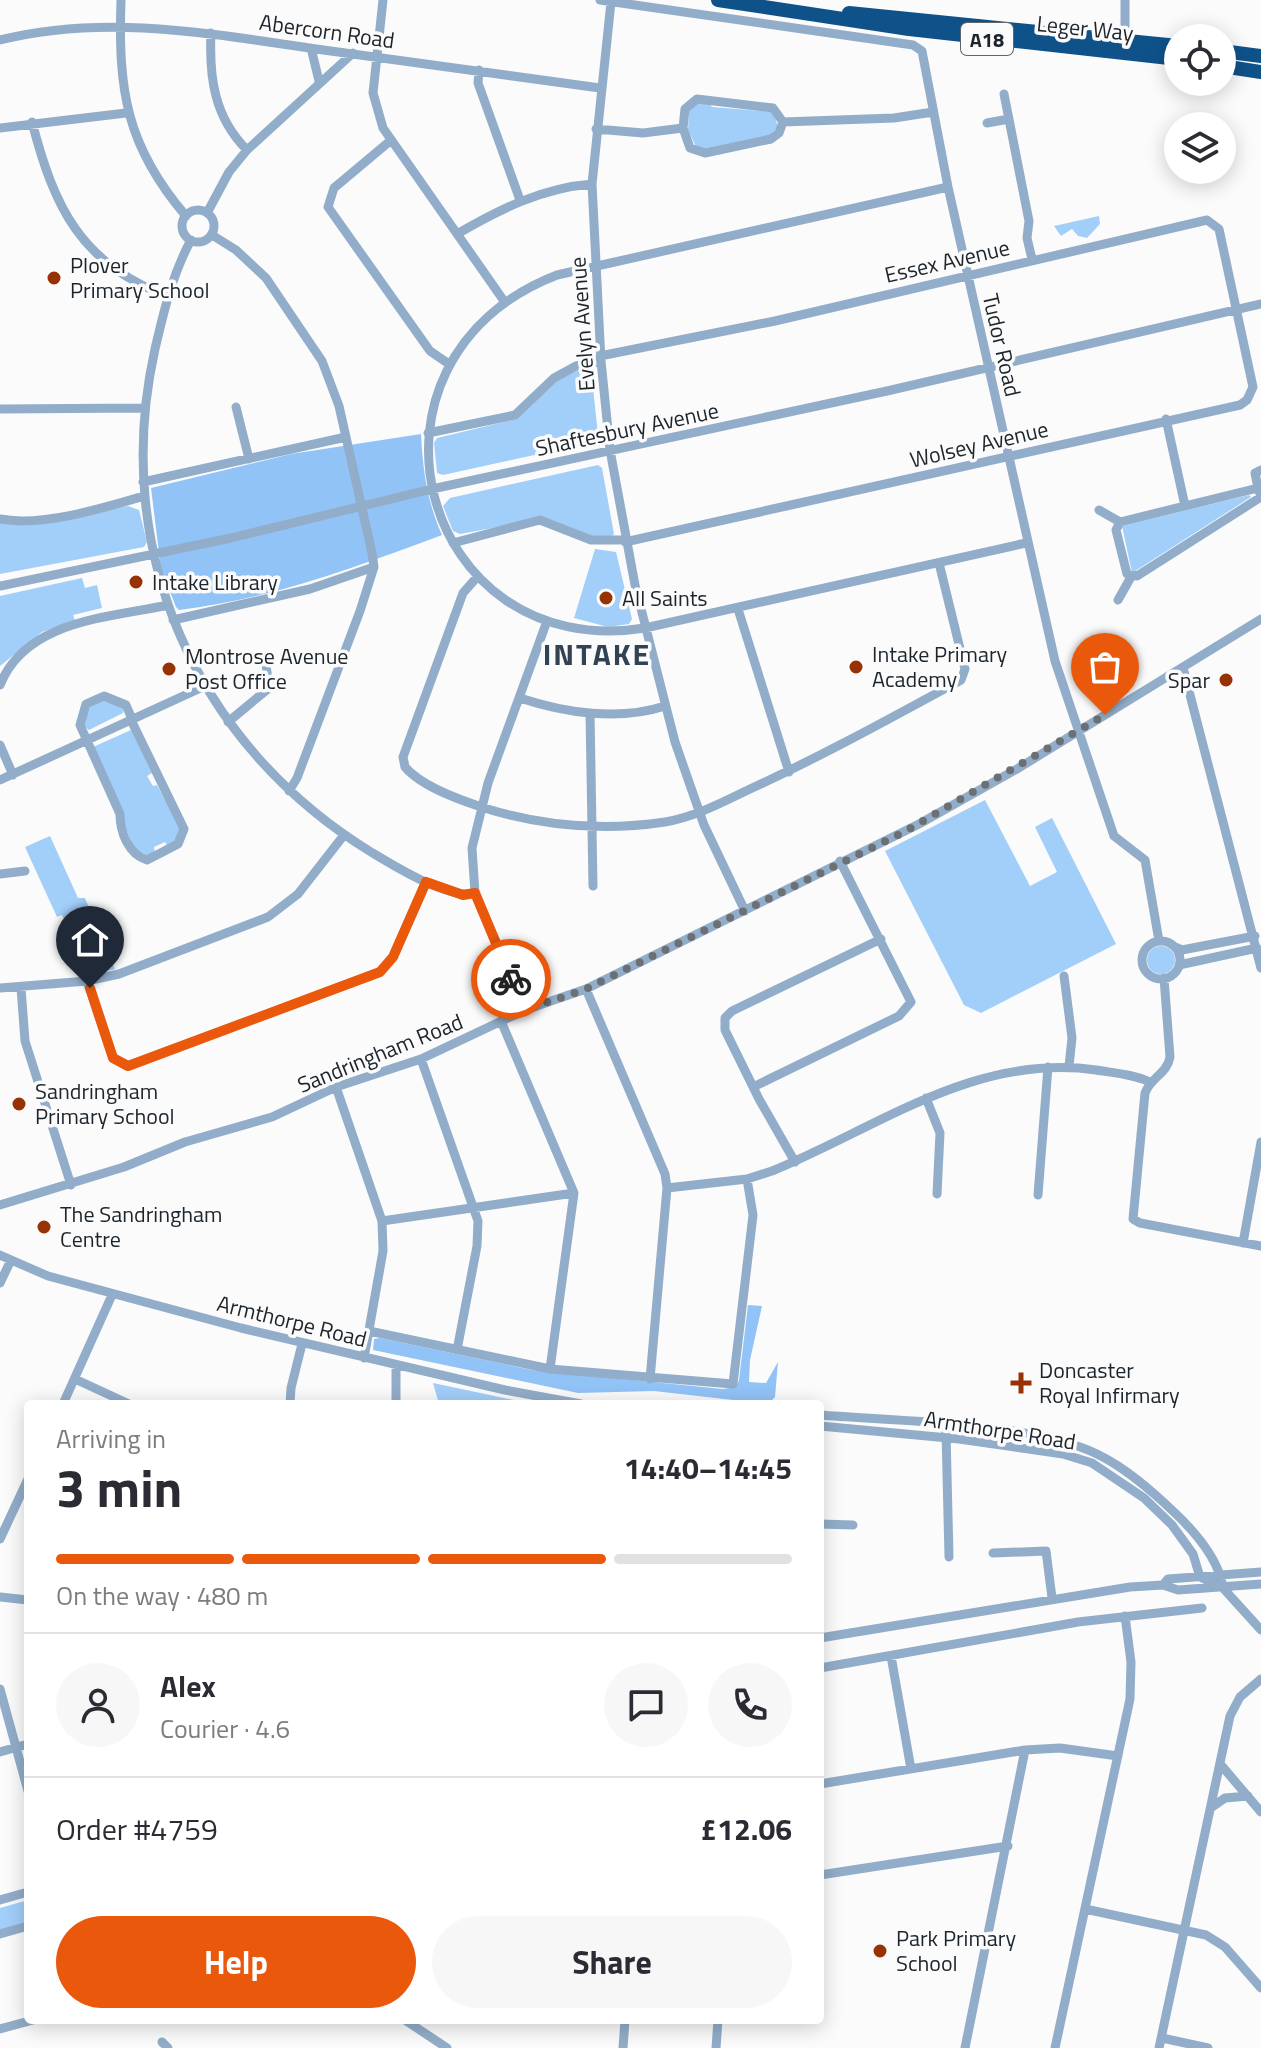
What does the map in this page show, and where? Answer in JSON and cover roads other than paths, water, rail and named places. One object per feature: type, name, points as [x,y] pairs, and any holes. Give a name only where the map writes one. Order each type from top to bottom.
[{"type":"highway","name":"Leger Way","points":[[718,0],[797,11],[880,14],[1124,47],[1164,56]]},
{"type":"highway","name":"Leger Way","points":[[1124,47],[1164,46]]},
{"type":"highway","points":[[1236,53],[1261,56]]},
{"type":"highway","points":[[1236,68],[1261,72]]},
{"type":"street","points":[[121,0],[121,79],[126,113],[148,164],[186,216],[183,229],[191,240],[201,242],[212,235],[214,223],[207,213],[196,211],[186,216]]},
{"type":"street","points":[[383,0],[375,56],[374,102],[390,141],[504,301]]},
{"type":"street","points":[[1124,47],[1125,0]]},
{"type":"street","name":"Tudor Road","points":[[605,1],[918,47],[924,58],[948,187],[1055,661],[1114,836],[1145,860],[1159,941]]},
{"type":"street","name":"Evelyn Avenue","points":[[605,1],[592,184],[600,358],[610,450],[625,541],[665,706],[700,813],[745,911]]},
{"type":"street","name":"Abercorn Road","points":[[0,40],[58,30],[120,26],[211,33],[600,88]]},
{"type":"street","points":[[211,33],[213,90],[224,118],[247,150]]},
{"type":"street","points":[[311,48],[319,81]]},
{"type":"street","points":[[207,213],[229,172],[247,150],[353,53]]},
{"type":"street","points":[[479,70],[478,83],[520,200]]},
{"type":"street","points":[[1004,94],[1029,221],[1027,238],[1032,259]]},
{"type":"street","points":[[697,99],[773,108],[783,122],[779,133],[771,139],[705,153],[690,148],[683,128],[685,109],[697,99]]},
{"type":"street","points":[[783,122],[894,118],[933,112]]},
{"type":"street","points":[[0,128],[126,113]]},
{"type":"street","points":[[987,123],[1009,119]]},
{"type":"street","points":[[32,122],[51,183],[95,254],[132,283],[167,296]]},
{"type":"street","points":[[596,129],[643,133],[683,128]]},
{"type":"street","points":[[390,141],[334,188],[329,195],[328,207],[430,351],[449,364]]},
{"type":"street","points":[[457,234],[520,200],[564,186],[592,184]]},
{"type":"street","points":[[948,187],[557,275],[504,301],[471,332],[449,364],[433,403],[428,433],[432,489],[453,543],[478,576],[503,597],[547,621],[596,632],[645,628],[738,609],[1026,543]]},
{"type":"street","name":"Essex Avenue","points":[[428,433],[515,415],[564,371],[600,358],[775,321],[967,273],[1207,220],[1219,229],[1237,309]]},
{"type":"street","points":[[212,235],[249,260],[279,295],[309,338],[329,376],[346,437],[374,567],[297,778],[289,791]]},
{"type":"street","points":[[191,240],[167,296],[143,408],[144,496],[153,553],[173,620],[205,686],[228,722],[289,791],[344,835],[426,882],[463,895],[475,893]]},
{"type":"street","name":"Shaftesbury Avenue","points":[[0,586],[231,538],[432,489],[887,391],[1261,304]]},
{"type":"street","name":"Wolsey Avenue","points":[[453,543],[540,520],[591,540],[625,541],[1240,405],[1252,393],[1237,309]]},
{"type":"street","points":[[236,407],[249,459]]},
{"type":"street","points":[[0,409],[143,408]]},
{"type":"street","points":[[1166,419],[1185,506]]},
{"type":"street","points":[[143,482],[346,437]]},
{"type":"street","points":[[1260,494],[1255,473],[1261,470]]},
{"type":"street","points":[[1099,510],[1120,522],[1185,506],[1260,494]]},
{"type":"street","points":[[1118,600],[1131,577],[1260,494]]},
{"type":"street","points":[[0,519],[21,522],[41,519],[144,496]]},
{"type":"street","points":[[1120,522],[1116,530],[1131,577]]},
{"type":"street","points":[[478,576],[463,593],[403,761],[408,771],[480,807],[524,820],[591,829],[667,822],[700,813],[789,772],[961,680],[965,669],[939,563]]},
{"type":"street","points":[[173,620],[310,589],[374,567]]},
{"type":"street","points":[[0,685],[20,653],[42,636],[70,626],[168,605]]},
{"type":"street","points":[[738,609],[789,772]]},
{"type":"street","name":"Sandringham Road","points":[[0,1205],[71,1185],[185,1142],[272,1117],[336,1087],[421,1059],[525,1010],[586,989],[904,832],[1261,619]]},
{"type":"street","points":[[525,1010],[475,893],[472,848],[480,807],[547,621]]},
{"type":"street","points":[[228,722],[269,688],[265,657]]},
{"type":"street","points":[[1183,668],[1257,942],[1261,968]]},
{"type":"street","points":[[0,780],[205,686]]},
{"type":"street","points":[[100,696],[120,701],[132,719],[184,829],[182,837],[172,848],[147,860],[135,855],[86,740],[80,727],[82,710],[100,696]]},
{"type":"street","points":[[520,698],[590,713],[629,713],[665,706]]},
{"type":"street","points":[[590,713],[593,886]]},
{"type":"street","points":[[0,745],[13,775]]},
{"type":"street","points":[[0,988],[87,981],[169,958],[268,917],[298,894],[344,835]]},
{"type":"street","points":[[753,1087],[899,1016],[910,1005],[911,996],[840,861]]},
{"type":"street","points":[[0,874],[25,871]]},
{"type":"street","points":[[87,981],[113,1058],[128,1066],[380,972],[393,957],[426,882]]},
{"type":"street","points":[[795,1162],[753,1087],[725,1030],[725,1020],[732,1011],[881,939]]},
{"type":"street","points":[[1159,941],[1182,950],[1257,942],[1179,965],[1173,974],[1164,978],[1149,974],[1143,964],[1145,951],[1159,941]]},
{"type":"street","points":[[1175,947],[1179,965]]},
{"type":"street","points":[[1064,976],[1072,1038],[1069,1066]]},
{"type":"street","points":[[1164,978],[1170,1057],[1167,1068],[1150,1082],[1145,1093],[1133,1219],[1140,1223],[1261,1246]]},
{"type":"street","points":[[21,988],[25,1041],[71,1185]]},
{"type":"street","points":[[586,989],[661,1160],[667,1188],[650,1379]]},
{"type":"street","points":[[910,1005],[923,1010]]},
{"type":"street","points":[[712,1016],[725,1020]]},
{"type":"street","points":[[501,1021],[574,1193],[550,1369]]},
{"type":"street","points":[[421,1059],[475,1207],[477,1246],[457,1350]]},
{"type":"street","points":[[667,1188],[747,1179],[795,1162],[926,1098],[1005,1071],[1069,1066],[1126,1074],[1150,1082]]},
{"type":"street","points":[[1038,1195],[1048,1067]]},
{"type":"street","points":[[336,1087],[382,1221],[383,1251],[364,1358]]},
{"type":"street","points":[[926,1098],[940,1133],[937,1194]]},
{"type":"street","points":[[1243,1243],[1261,1142]]},
{"type":"street","name":"Armthorpe Road","points":[[369,1331],[550,1369],[733,1384],[753,1215],[747,1179]]},
{"type":"street","points":[[382,1221],[574,1193]]},
{"type":"street","name":"Armthorpe Road","points":[[0,1255],[48,1276],[112,1295],[302,1344],[562,1400]]},
{"type":"street","points":[[0,1283],[11,1260]]},
{"type":"street","points":[[65,1400],[112,1295]]},
{"type":"street","points":[[290,1400],[302,1344]]},
{"type":"street","points":[[396,1365],[396,1400]]},
{"type":"street","points":[[75,1379],[120,1400]]},
{"type":"street","name":"Armthorpe Road","points":[[824,1415],[1038,1436],[1082,1447],[1105,1458],[1150,1490],[1194,1531],[1221,1575],[1223,1588]]},
{"type":"street","points":[[946,1425],[949,1557]]},
{"type":"street","name":"Armthorpe Road","points":[[824,1426],[946,1438],[1063,1454],[1092,1463],[1144,1498],[1172,1525],[1193,1554],[1200,1577]]},
{"type":"street","points":[[0,1539],[24,1488]]},
{"type":"street","points":[[824,1524],[853,1525]]},
{"type":"street","points":[[993,1553],[1046,1551],[1052,1598]]},
{"type":"street","points":[[1163,1585],[1168,1579],[1261,1572]]},
{"type":"street","points":[[1200,1577],[1223,1588],[1261,1630]]},
{"type":"street","points":[[824,1637],[1052,1598],[1163,1585],[1178,1590],[1261,1584]]},
{"type":"street","points":[[0,1597],[24,1600]]},
{"type":"street","points":[[824,1667],[1125,1616],[1202,1608]]},
{"type":"street","points":[[1055,2048],[1118,1756],[1131,1680],[1125,1616]]},
{"type":"street","points":[[891,1656],[911,1769]]},
{"type":"street","points":[[1208,2048],[1160,2043],[1234,1707],[1261,1679]]},
{"type":"street","points":[[0,1689],[24,1777]]},
{"type":"street","points":[[0,1752],[24,1745]]},
{"type":"street","points":[[824,1783],[1025,1750],[1060,1748],[1118,1756]]},
{"type":"street","points":[[965,2048],[1025,1750]]},
{"type":"street","points":[[1221,1765],[1261,1812]]},
{"type":"street","points":[[1212,1807],[1225,1798],[1248,1796]]},
{"type":"street","points":[[824,1874],[1008,1846]]},
{"type":"street","points":[[0,1900],[24,1893]]},
{"type":"street","points":[[1085,1909],[1206,1935],[1225,1947],[1261,1988]]},
{"type":"street","points":[[0,1934],[24,1927]]},
{"type":"street","points":[[0,2029],[24,2022]]},
{"type":"street","points":[[411,2024],[447,2048]]},
{"type":"street","points":[[623,2048],[625,2024]]},
{"type":"street","points":[[716,2048],[718,2024]]},
{"type":"place","name":"Plover Primary School","points":[[54,278]]},
{"type":"place","name":"Intake Library","points":[[136,582]]},
{"type":"place","name":"All Saints","points":[[606,598]]},
{"type":"place","name":"Intake Primary Academy","points":[[856,667]]},
{"type":"place","name":"Montrose Avenue Post Office","points":[[169,669]]},
{"type":"place","name":"Spar","points":[[1226,680]]},
{"type":"place","name":"Sandringham Primary School","points":[[19,1104]]},
{"type":"place","name":"The Sandringham Centre","points":[[44,1227]]},
{"type":"place","name":"Doncaster Royal Infirmary","points":[[1021,1383]]},
{"type":"place","name":"Park Primary School","points":[[880,1951]]},
{"type":"district","name":"INTAKE","points":[[597,654]]}]
